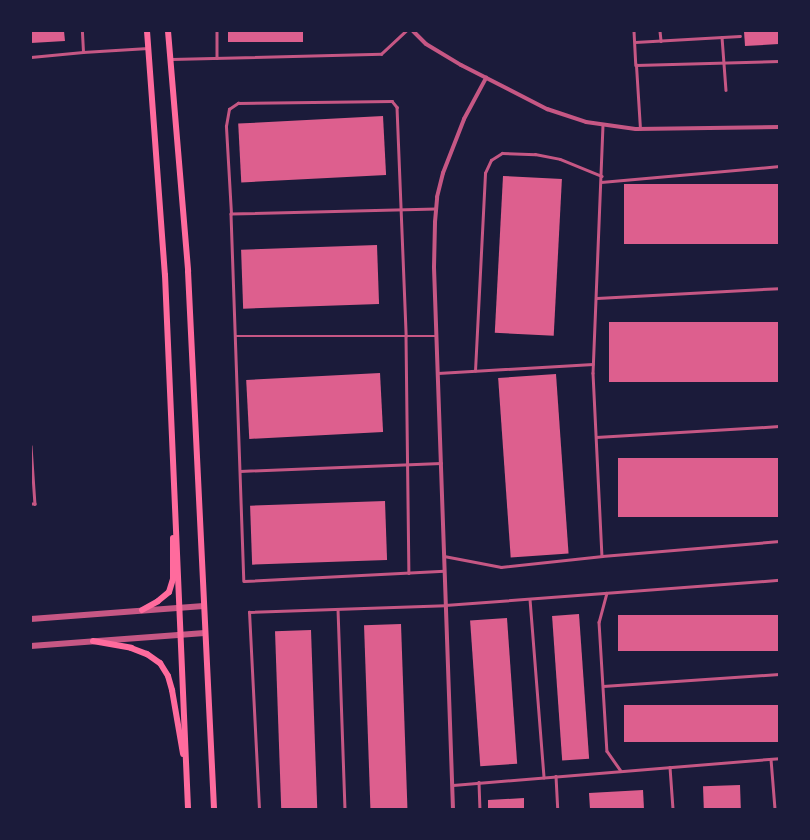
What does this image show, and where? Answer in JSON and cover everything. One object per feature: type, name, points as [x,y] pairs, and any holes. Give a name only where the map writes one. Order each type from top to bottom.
[{"type":"main road","points":[[147,31],[164,275],[182,635],[188,809]]},
{"type":"main road","points":[[168,31],[188,270],[214,809]]},
{"type":"main road","points":[[142,610],[158,601],[169,592],[173,579],[174,470]]},
{"type":"main road","points":[[93,641],[131,648],[146,654],[160,663],[168,676],[172,690],[187,781]]},
{"type":"street","points":[[413,31],[426,44],[486,78],[546,109],[574,118],[603,125],[640,128],[779,127]]},
{"type":"street","points":[[453,809],[434,267],[436,209],[443,173],[455,139],[486,78]]},
{"type":"street","points":[[31,619],[204,606]]},
{"type":"street","points":[[31,646],[205,633]]},
{"type":"lane","points":[[82,31],[83,52]]},
{"type":"lane","points":[[217,31],[217,58]]},
{"type":"lane","points":[[170,59],[381,54],[406,31]]},
{"type":"lane","points":[[634,31],[640,128]]},
{"type":"lane","points":[[660,31],[661,41]]},
{"type":"lane","points":[[635,42],[740,36]]},
{"type":"lane","points":[[722,38],[726,90]]},
{"type":"lane","points":[[31,57],[148,48]]},
{"type":"lane","points":[[636,65],[779,61]]},
{"type":"lane","points":[[409,573],[406,336],[397,107],[392,101],[238,103],[229,109],[226,126],[231,214],[244,582],[409,573],[444,571]]},
{"type":"lane","points":[[602,556],[593,364],[597,298],[603,125]]},
{"type":"lane","points":[[475,371],[485,173],[491,160],[502,153],[535,154],[560,158],[602,176]]},
{"type":"lane","points":[[601,182],[779,166]]},
{"type":"lane","points":[[231,214],[436,209]]},
{"type":"lane","points":[[597,298],[779,288]]},
{"type":"lane","points":[[235,336],[437,336]]},
{"type":"lane","points":[[438,373],[593,364]]},
{"type":"lane","points":[[596,437],[779,426]]},
{"type":"lane","points":[[31,446],[35,504],[31,504]]},
{"type":"lane","points":[[240,471],[441,463]]},
{"type":"lane","points":[[444,556],[501,567],[602,556],[779,541]]},
{"type":"lane","points":[[259,809],[249,612],[445,605],[779,580]]},
{"type":"lane","points":[[607,593],[599,622],[607,751],[621,771]]},
{"type":"lane","points":[[530,598],[544,777]]},
{"type":"lane","points":[[338,608],[345,809]]},
{"type":"lane","points":[[603,686],[779,674]]},
{"type":"lane","points":[[452,785],[779,758]]},
{"type":"lane","points":[[771,759],[775,809]]},
{"type":"lane","points":[[670,767],[673,809]]},
{"type":"lane","points":[[556,776],[558,809]]},
{"type":"lane","points":[[480,782],[480,809]]},
{"type":"building","points":[[31,31],[64,31],[65,41],[31,43]]},
{"type":"building","points":[[228,31],[303,31],[303,42],[228,42]]},
{"type":"building","points":[[744,31],[779,31],[779,44],[745,46]]},
{"type":"building","points":[[383,116],[386,175],[241,183],[238,124]]},
{"type":"building","points":[[503,176],[562,179],[554,336],[495,333]]},
{"type":"building","points":[[624,184],[779,184],[779,244],[624,244]]},
{"type":"building","points":[[377,245],[379,304],[243,309],[241,250]]},
{"type":"building","points":[[609,322],[779,322],[779,382],[609,382]]},
{"type":"building","points":[[380,373],[383,432],[249,439],[246,380]]},
{"type":"building","points":[[556,374],[569,554],[511,558],[498,378]]},
{"type":"building","points":[[618,458],[779,458],[779,517],[618,517]]},
{"type":"building","points":[[385,501],[387,560],[252,565],[250,506]]},
{"type":"building","points":[[579,614],[589,759],[562,761],[552,616]]},
{"type":"building","points":[[618,615],[779,615],[779,651],[618,651]]},
{"type":"building","points":[[507,618],[517,764],[480,766],[470,621]]},
{"type":"building","points":[[401,624],[407,809],[370,809],[364,625]]},
{"type":"building","points":[[311,630],[317,809],[281,809],[275,631]]},
{"type":"building","points":[[624,705],[779,705],[779,742],[624,742]]},
{"type":"building","points":[[740,785],[741,809],[704,809],[703,786]]},
{"type":"building","points":[[643,790],[644,809],[590,809],[589,793]]},
{"type":"building","points":[[524,798],[524,809],[488,809],[488,800]]}]
